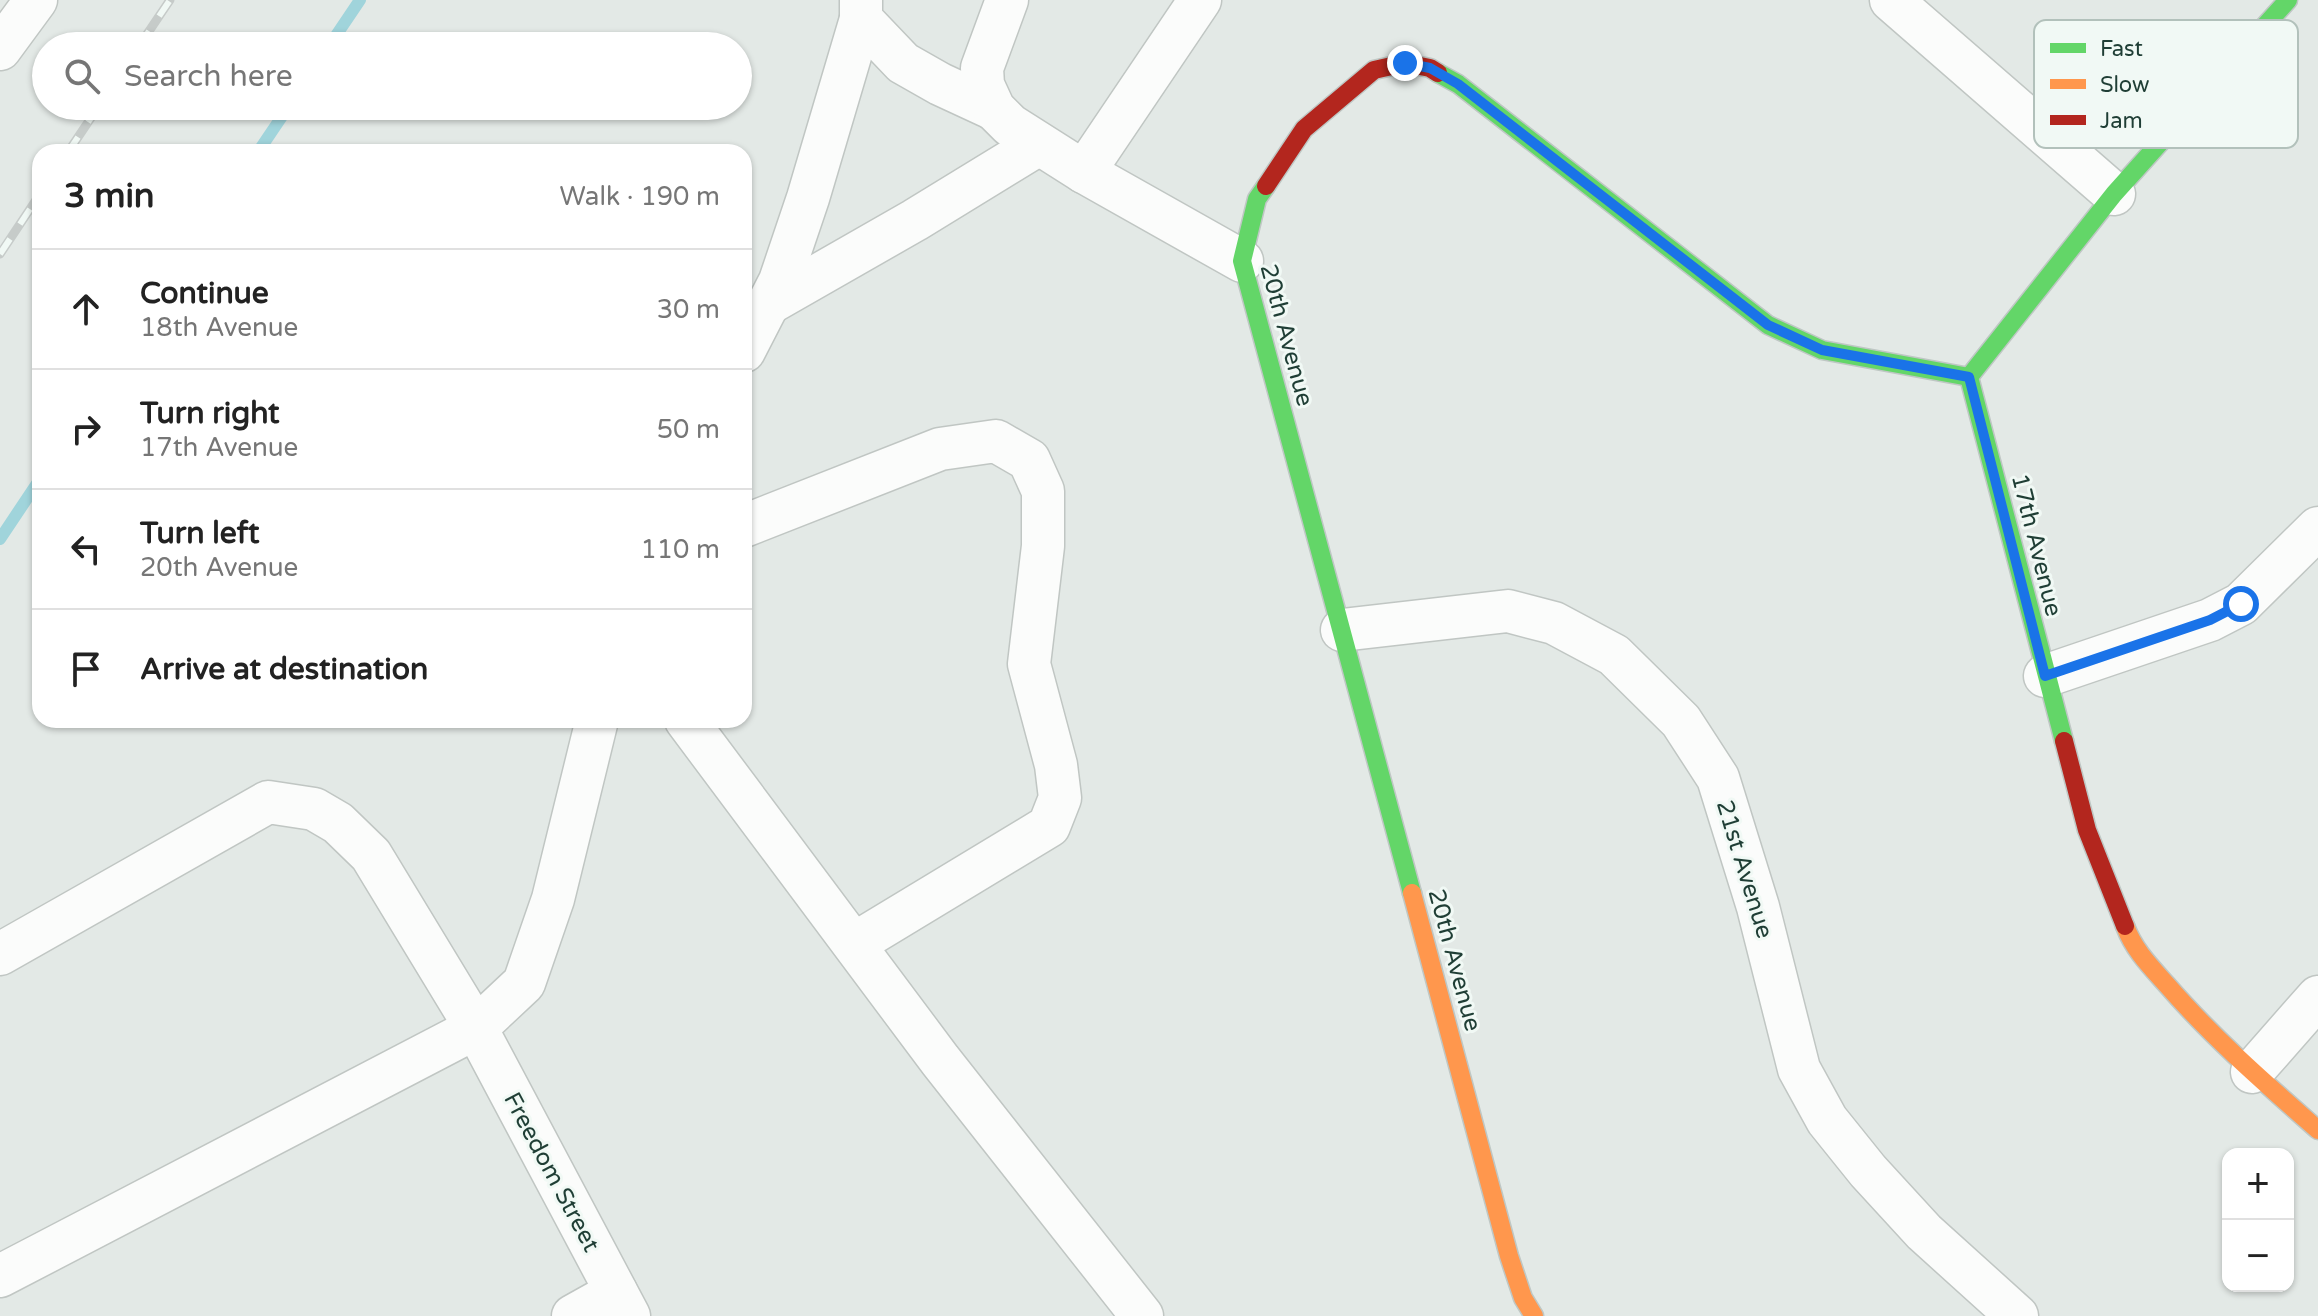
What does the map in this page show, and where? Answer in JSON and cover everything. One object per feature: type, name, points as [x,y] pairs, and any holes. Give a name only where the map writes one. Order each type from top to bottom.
[{"type":"street","points":[[0,49],[36,0]]},
{"type":"street","points":[[994,109],[983,85],[982,68],[1007,0]]},
{"type":"street","points":[[1084,172],[1200,0]]},
{"type":"street","points":[[1891,0],[2034,124]]},
{"type":"street","points":[[2270,20],[2288,0]]},
{"type":"street","points":[[861,10],[903,63],[994,109],[1010,125],[1084,172],[1242,261]]},
{"type":"street","points":[[752,335],[780,281],[808,198],[861,10]]},
{"type":"street","name":"20th Avenue","points":[[1534,1316],[1523,1298],[1509,1256],[1242,261],[1257,199],[1304,129],[1374,70],[1405,63],[1430,68],[1458,84],[1768,325],[1822,350],[1969,377]]},
{"type":"street","points":[[768,304],[915,220],[1039,144]]},
{"type":"street","points":[[2061,148],[2114,194]]},
{"type":"street","points":[[1969,377],[2114,194],[2155,148]]},
{"type":"street","name":"17th Avenue","points":[[1969,377],[2087,830],[2132,945],[2189,1010],[2252,1072],[2318,1130]]},
{"type":"street","points":[[752,523],[940,449],[996,441],[1029,460],[1043,491],[1043,546],[1029,664],[1056,765],[1060,798],[1049,826],[854,944]]},
{"type":"street","points":[[2045,676],[2210,620],[2241,604],[2318,528]]},
{"type":"street","name":"21st Avenue","points":[[1342,630],[1508,611],[1554,623],[1614,655],[1681,721],[1718,778],[1758,907],[1799,1069],[1827,1120],[1924,1232],[2017,1316]]},
{"type":"street","points":[[0,1276],[476,1028],[524,983],[553,899],[595,728]]},
{"type":"street","points":[[692,728],[940,1060],[1142,1316]]},
{"type":"street","name":"Freedom Street","points":[[0,954],[268,802],[314,809],[338,823],[371,855],[476,1028],[622,1304]]},
{"type":"street","points":[[2252,1072],[2318,997]]},
{"type":"street","points":[[573,1316],[622,1304]]},
{"type":"waterway","points":[[338,32],[360,0]]},
{"type":"waterway","points":[[263,144],[280,120]]},
{"type":"waterway","points":[[0,539],[32,491]]},
{"type":"railway","points":[[148,32],[170,0]]},
{"type":"railway","points":[[73,144],[90,120]]},
{"type":"railway","points":[[0,254],[32,206]]},
{"type":"traffic: fast","points":[[2270,20],[2288,0]]},
{"type":"traffic: fast","points":[[1438,73],[1458,84],[1768,325],[1822,350],[1969,377]]},
{"type":"traffic: fast","points":[[2064,741],[1969,377],[2114,194],[2155,148]]},
{"type":"traffic: fast","points":[[1266,186],[1257,199],[1242,261],[1412,893]]},
{"type":"traffic: slow","points":[[1412,893],[1509,1256],[1523,1298],[1534,1316]]},
{"type":"traffic: slow","points":[[2125,926],[2143,957],[2185,1005],[2240,1060],[2318,1130]]},
{"type":"traffic: jam","points":[[1266,186],[1304,129],[1374,70],[1405,63],[1430,68],[1438,73]]},
{"type":"traffic: jam","points":[[2064,741],[2087,830],[2125,926]]},
{"type":"route","points":[[1405,63],[1430,68],[1458,84],[1768,325],[1822,350],[1969,377],[2045,676],[2210,620],[2241,604]]}]
